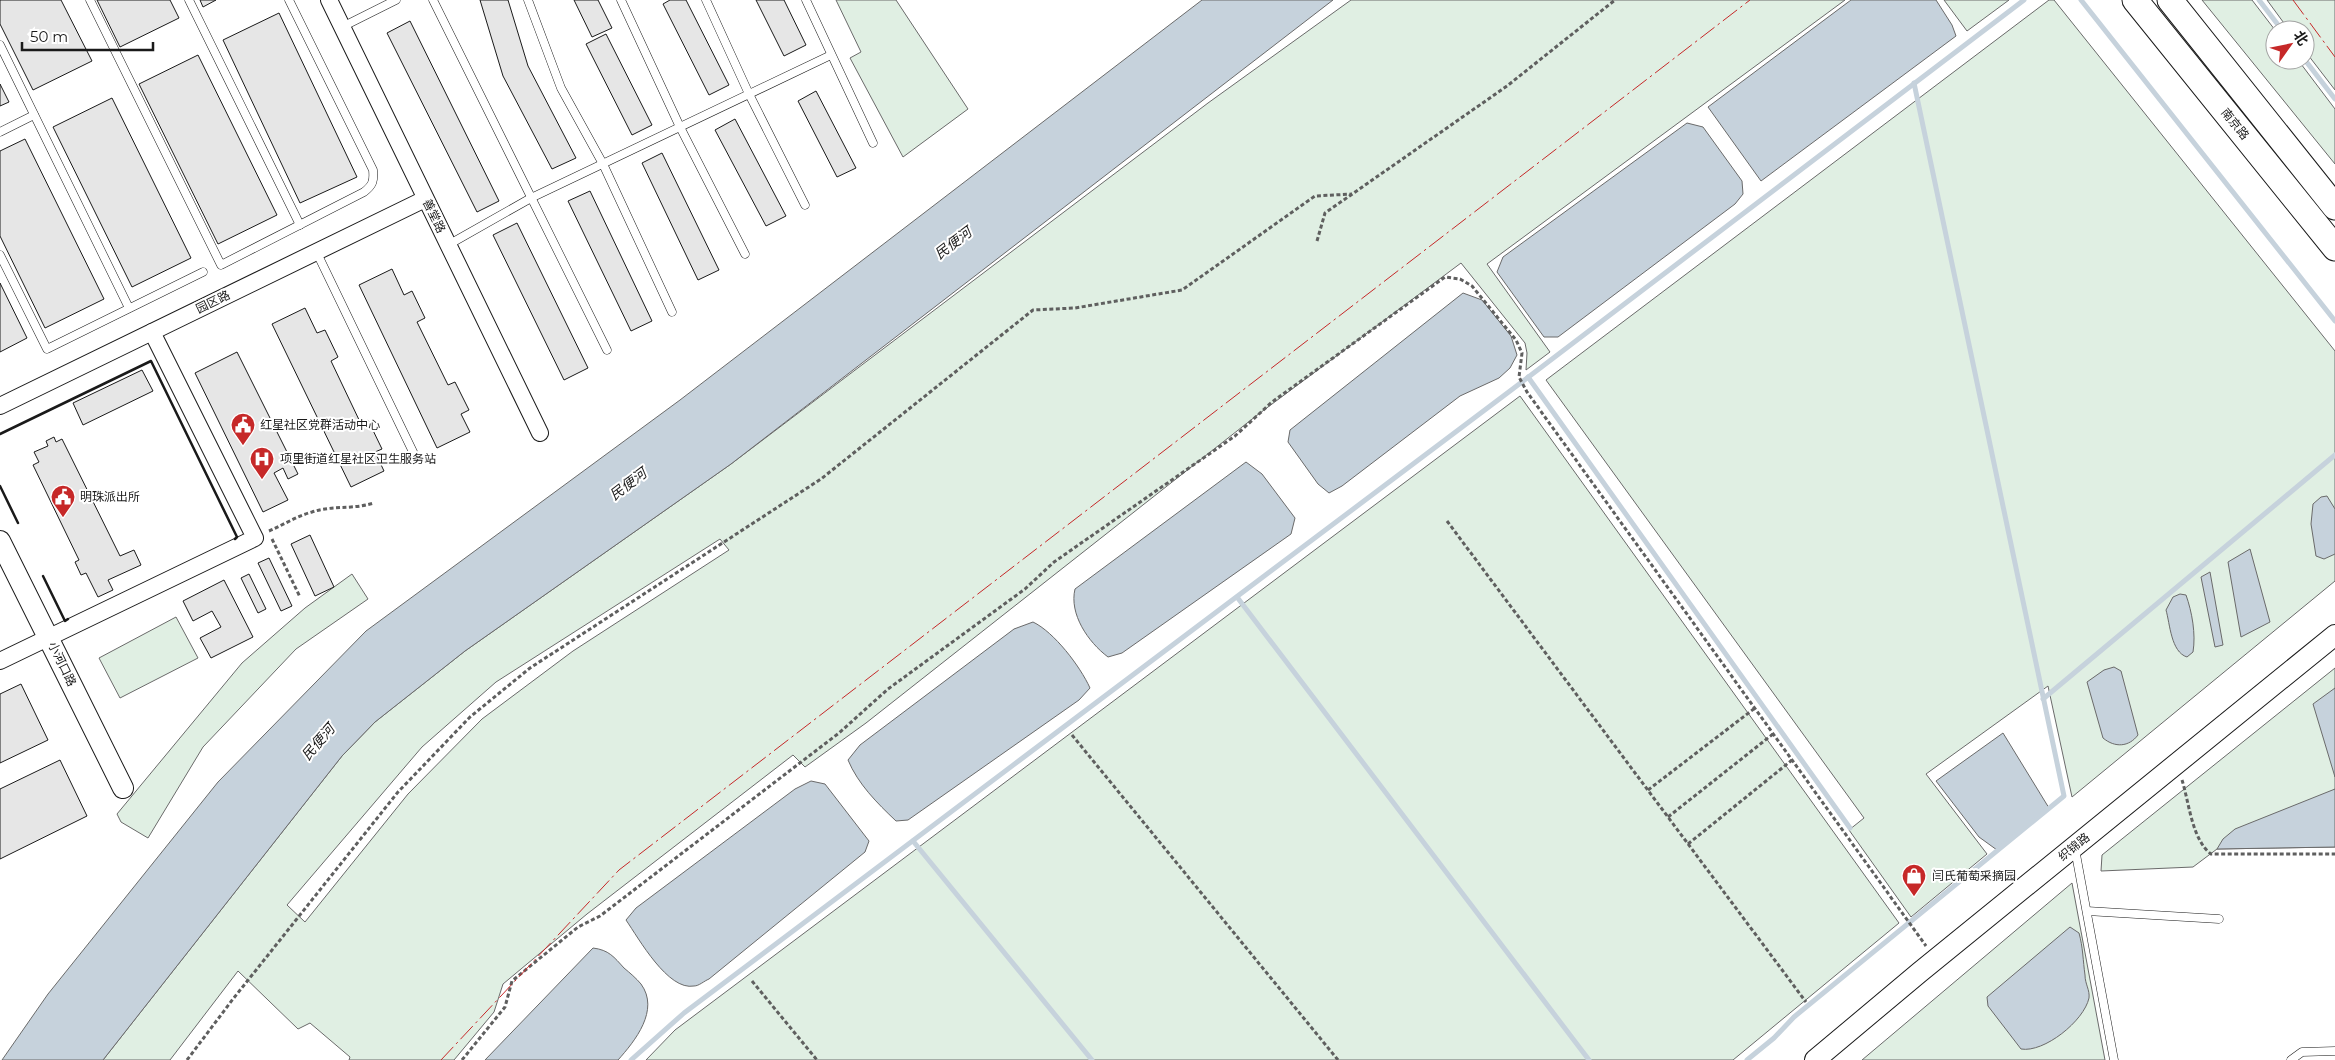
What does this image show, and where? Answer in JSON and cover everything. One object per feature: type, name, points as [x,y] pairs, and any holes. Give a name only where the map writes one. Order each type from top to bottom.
[{"type":"main road","name":"南京路","points":[[2135,0],[2335,248]]},
{"type":"main road","points":[[2170,0],[2335,207]]},
{"type":"street","name":"善堂路","points":[[329,0],[540,433]]},
{"type":"street","name":"园区路","points":[[0,406],[426,198]]},
{"type":"street","points":[[0,661],[262,535],[152,332]]},
{"type":"street","name":"小河口路","points":[[0,541],[123,788]]},
{"type":"street","name":"织锦路","points":[[1815,1060],[2335,635]]},
{"type":"lane","points":[[90,0],[221,265],[364,192],[372,186],[374,179],[373,170],[289,0]]},
{"type":"lane","points":[[190,0],[300,225]]},
{"type":"lane","points":[[342,27],[396,0]]},
{"type":"lane","points":[[433,0],[607,350]]},
{"type":"lane","points":[[528,0],[561,88],[603,164],[672,312]]},
{"type":"lane","points":[[621,0],[680,127],[745,254]]},
{"type":"lane","points":[[706,0],[749,94],[805,205]]},
{"type":"lane","points":[[806,0],[874,143]]},
{"type":"lane","points":[[0,44],[129,308]]},
{"type":"lane","points":[[448,245],[531,198],[831,55]]},
{"type":"lane","points":[[0,132],[34,115]]},
{"type":"lane","points":[[316,251],[414,454]]},
{"type":"lane","points":[[0,254],[46,349],[203,272]]},
{"type":"lane","points":[[2074,847],[2114,1060]]},
{"type":"lane","points":[[2087,911],[2218,919]]},
{"type":"lane","points":[[2291,1060],[2302,1052],[2335,1051]]},
{"type":"path","points":[[1316,241],[1326,213],[1507,86],[1615,0]]},
{"type":"path","points":[[187,1060],[232,999],[398,792],[470,717],[530,668],[821,479],[1033,310],[1075,308],[1182,290],[1315,196],[1352,194]]},
{"type":"path","points":[[462,1060],[505,1007],[512,981],[578,927],[600,916],[816,751],[888,689],[1025,589],[1054,562],[1235,436],[1272,402],[1445,277],[1460,279],[1472,286],[1516,340],[1522,353],[1519,377],[1525,389],[1914,928]]},
{"type":"path","points":[[300,597],[262,535],[312,512],[331,508],[356,508],[374,503]]},
{"type":"path","points":[[1447,521],[1806,1002]]},
{"type":"path","points":[[1648,790],[1755,708]]},
{"type":"path","points":[[1072,734],[1338,1060]]},
{"type":"path","points":[[1668,817],[1774,734]]},
{"type":"path","points":[[1688,844],[1792,760]]},
{"type":"path","points":[[2177,763],[2197,831],[2206,850],[2212,854],[2335,854]]},
{"type":"path","points":[[752,981],[817,1060]]},
{"type":"green space","points":[[836,0],[896,0],[968,109],[903,157],[850,58],[861,52]]},
{"type":"green space","points":[[1351,0],[1845,0],[1487,264],[1550,352],[1526,370],[1527,353],[1525,343],[1461,263],[1256,416],[866,723],[805,767],[793,755],[587,914],[503,984],[494,1012],[454,1060],[349,1060],[350,1057],[310,1023],[298,1029],[238,971],[170,1060],[103,1060],[342,756],[375,722],[465,651],[731,464],[1208,103]],"holes":[[[720,539],[729,550],[573,651],[482,719],[408,794],[305,922],[287,905],[422,747],[496,682]]]},
{"type":"green space","points":[[1944,0],[2009,0],[1967,31]]},
{"type":"green space","points":[[2049,0],[2054,0],[2335,351],[2335,581],[2072,797],[2048,686],[1926,774],[1987,854],[1911,917],[1849,830],[1864,818],[1546,380]]},
{"type":"green space","points":[[2202,0],[2252,0],[2267,20],[2265,20],[2265,70],[2306,70],[2335,109],[2335,164]]},
{"type":"green space","points":[[2267,0],[2335,0],[2335,90],[2315,64],[2315,20],[2282,20]]},
{"type":"green space","points":[[1520,396],[1899,923],[1733,1060],[646,1060],[675,1030]]},
{"type":"green space","points":[[352,574],[368,599],[296,649],[203,747],[148,838],[121,822],[117,814],[242,663],[305,608]]},
{"type":"green space","points":[[176,617],[198,658],[120,698],[99,658]]},
{"type":"green space","points":[[2335,668],[2335,847],[2217,849],[2193,867],[2101,871],[2102,855]]},
{"type":"green space","points":[[2072,883],[2105,1060],[1862,1060]]},
{"type":"water","name":"民便河","points":[[1202,0],[1333,0],[731,464],[465,651],[375,722],[342,756],[103,1060],[2,1060],[48,994],[218,782],[366,631],[680,400]]},
{"type":"water","points":[[1851,0],[1936,0],[1952,25],[1956,36],[1761,181],[1708,107]]},
{"type":"water","points":[[1687,123],[1703,127],[1742,181],[1743,194],[1735,204],[1558,337],[1544,337],[1497,272],[1503,257]]},
{"type":"water","points":[[1463,293],[1482,300],[1511,336],[1517,355],[1510,368],[1499,378],[1460,396],[1342,486],[1329,493],[1318,484],[1288,442],[1290,430]]},
{"type":"water","points":[[1246,462],[1262,474],[1295,518],[1291,534],[1122,653],[1108,657],[1094,644],[1082,627],[1075,608],[1075,589]]},
{"type":"water","points":[[2327,496],[2335,509],[2335,554],[2324,559],[2316,556],[2311,524],[2313,504],[2321,497]]},
{"type":"water","points":[[2250,549],[2270,622],[2241,637],[2228,562]]},
{"type":"water","points":[[2210,572],[2223,645],[2215,647],[2201,577]]},
{"type":"water","points":[[2180,594],[2186,595],[2193,623],[2193,652],[2187,657],[2174,644],[2166,610],[2173,597]]},
{"type":"water","points":[[1033,622],[1049,633],[1066,650],[1090,688],[1079,700],[908,820],[896,821],[863,785],[848,760],[860,745],[1014,629]]},
{"type":"water","points":[[2114,667],[2121,671],[2138,735],[2130,742],[2122,745],[2117,745],[2103,738],[2087,682],[2104,670]]},
{"type":"water","points":[[2335,688],[2335,777],[2313,704]]},
{"type":"water","points":[[2003,733],[2049,808],[1997,850],[1979,837],[1936,781]]},
{"type":"water","points":[[811,781],[825,784],[869,841],[865,852],[709,979],[694,986],[684,985],[674,980],[664,972],[646,951],[626,920],[636,908],[795,789]]},
{"type":"water","points":[[2335,789],[2335,847],[2217,849],[2223,839],[2235,829]]},
{"type":"water","points":[[2070,927],[2079,933],[2080,938],[2089,995],[2086,1007],[2062,1034],[2041,1046],[2021,1049],[1988,1006],[1987,997]]},
{"type":"water","points":[[593,948],[603,950],[614,957],[641,984],[646,994],[648,1004],[643,1025],[618,1060],[485,1060]]},
{"type":"building","points":[[0,0],[61,0],[92,61],[33,90],[0,24]]},
{"type":"building","points":[[97,0],[170,0],[179,18],[120,47]]},
{"type":"building","points":[[200,0],[216,0],[203,7]]},
{"type":"building","points":[[480,0],[508,0],[528,66],[576,158],[552,169],[503,76]]},
{"type":"building","points":[[574,0],[598,0],[612,28],[592,37]]},
{"type":"building","points":[[670,0],[686,0],[729,85],[709,95],[663,4]]},
{"type":"building","points":[[756,0],[784,0],[806,45],[784,56]]},
{"type":"building","points":[[279,13],[357,177],[300,203],[223,40]]},
{"type":"building","points":[[410,21],[499,201],[477,212],[387,33]]},
{"type":"building","points":[[606,34],[652,125],[632,135],[586,44]]},
{"type":"building","points":[[198,55],[277,215],[218,244],[139,84]]},
{"type":"building","points":[[0,84],[9,102],[0,106]]},
{"type":"building","points":[[816,91],[856,168],[837,177],[798,101]]},
{"type":"building","points":[[112,98],[191,258],[132,287],[53,127]]},
{"type":"building","points":[[735,119],[786,216],[766,226],[715,130]]},
{"type":"building","points":[[25,139],[104,299],[45,328],[0,236],[0,151]]},
{"type":"building","points":[[662,153],[719,270],[698,280],[642,163]]},
{"type":"building","points":[[590,191],[652,321],[631,331],[568,201]]},
{"type":"building","points":[[517,223],[588,368],[564,380],[493,235]]},
{"type":"building","points":[[392,269],[404,295],[412,291],[425,318],[417,322],[448,385],[455,382],[469,410],[461,414],[470,432],[437,448],[359,285]]},
{"type":"building","points":[[0,283],[27,338],[0,352]]},
{"type":"building","points":[[305,308],[317,333],[325,330],[338,357],[331,361],[361,424],[368,420],[382,449],[375,452],[384,471],[351,487],[272,324]]},
{"type":"building","points":[[237,352],[298,474],[288,479],[283,468],[274,473],[288,500],[263,512],[195,373]]},
{"type":"building","points":[[142,370],[153,391],[83,425],[73,403]]},
{"type":"building","points":[[54,437],[56,442],[62,439],[120,556],[134,550],[141,565],[108,580],[113,590],[98,597],[86,573],[81,575],[75,562],[79,560],[33,465],[39,462],[34,452],[48,446],[46,441]]},
{"type":"building","points":[[310,535],[334,587],[315,596],[291,544]]},
{"type":"building","points":[[269,558],[292,606],[281,611],[258,563]]},
{"type":"building","points":[[249,574],[266,609],[258,613],[241,578]]},
{"type":"building","points":[[224,580],[253,637],[211,658],[200,638],[221,627],[212,611],[193,621],[183,601]]},
{"type":"building","points":[[21,684],[48,740],[0,763],[0,694]]},
{"type":"building","points":[[60,760],[87,816],[0,859],[0,789]]},
{"type":"waterway","points":[[631,1060],[684,1013],[1510,391],[2024,0]]},
{"type":"waterway","points":[[2081,0],[2335,321]]},
{"type":"waterway","points":[[2259,0],[2274,20]]},
{"type":"waterway","points":[[2313,70],[2335,99]]},
{"type":"waterway","points":[[1747,1060],[1774,1038],[1794,1017],[2064,796],[1914,83]]},
{"type":"waterway","points":[[1528,377],[1850,828]]},
{"type":"waterway","points":[[2043,699],[2335,455]]},
{"type":"waterway","points":[[1237,597],[1589,1060]]},
{"type":"waterway","points":[[913,841],[1092,1060]]},
{"type":"wall","points":[[0,434],[151,361],[237,537],[235,539]]},
{"type":"wall","points":[[0,486],[18,523]]},
{"type":"wall","points":[[43,576],[65,621],[68,619]]},
{"type":"power","points":[[441,1060],[619,870],[1750,0]]},
{"type":"power","points":[[2293,0],[2335,57]]},
{"type":"place","name":"红星社区党群活动中心","points":[[243,446]]},
{"type":"place","name":"项里街道红星社区卫生服务站","points":[[262,480]]},
{"type":"place","name":"明珠派出所","points":[[63,518]]},
{"type":"place","name":"闫氏葡萄采摘园","points":[[1914,897]]}]
